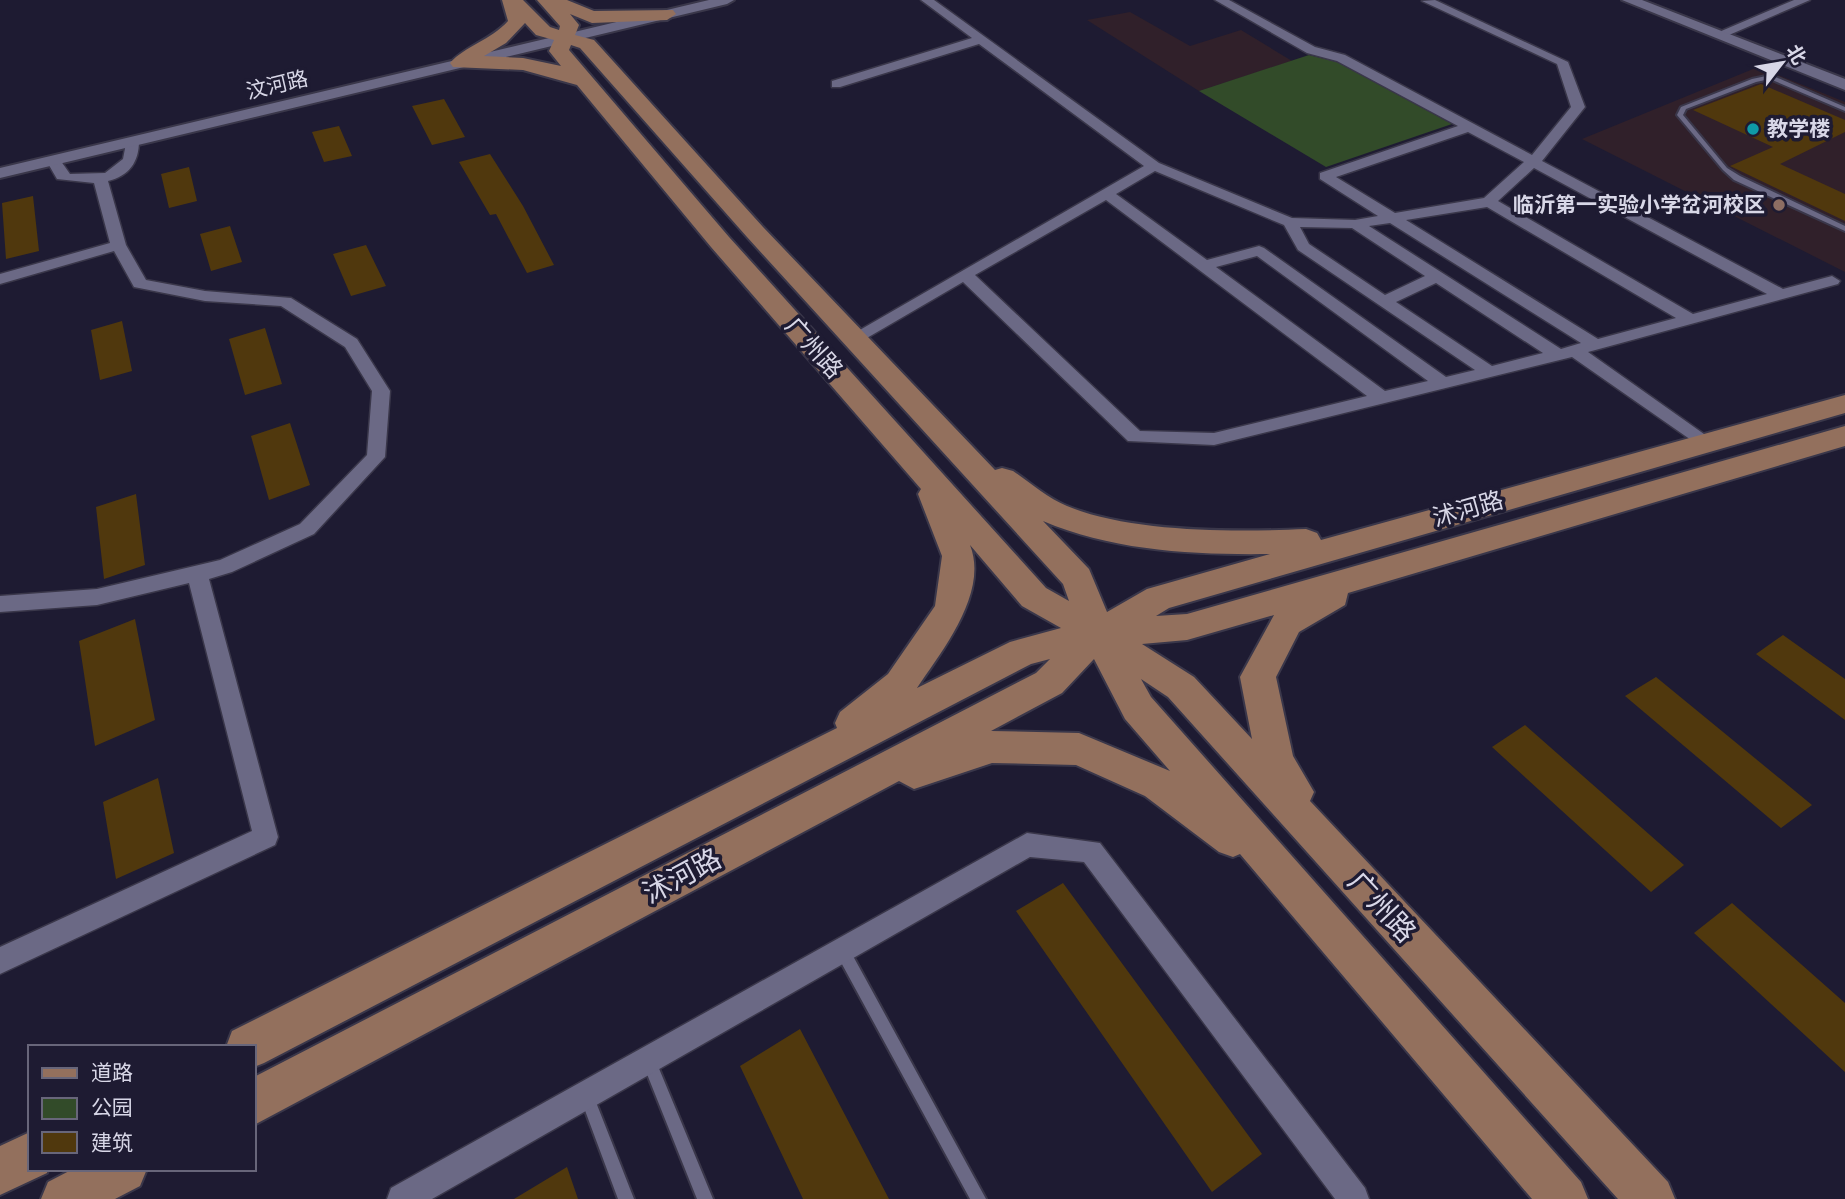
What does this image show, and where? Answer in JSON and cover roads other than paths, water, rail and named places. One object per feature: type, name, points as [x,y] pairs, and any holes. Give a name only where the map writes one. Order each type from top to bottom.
[{"type":"main road","name":"广州路","points":[[512,0],[543,31],[587,44],[1077,578],[1098,633],[1138,708],[1564,1199]]},
{"type":"main road","points":[[457,62],[506,37],[517,22],[512,0]]},
{"type":"main road","name":"广州路","points":[[546,0],[570,25],[559,51],[720,242],[1034,597],[1098,633],[1181,687],[1651,1199]]},
{"type":"main road","points":[[552,0],[592,17],[667,14]]},
{"type":"main road","points":[[609,68],[610,51],[616,39],[632,28],[667,14]]},
{"type":"main road","points":[[457,62],[526,63],[555,68],[584,81]]},
{"type":"main road","name":"沭河路","points":[[252,1045],[1022,652],[1098,633],[1187,626],[1369,554],[1704,443],[1845,404]]},
{"type":"main road","name":"沭河路","points":[[1369,554],[1845,436]]},
{"type":"main road","points":[[960,451],[1059,515],[1127,531],[1244,545],[1369,554]]},
{"type":"main road","points":[[801,765],[901,684],[951,609],[958,556],[925,472]]},
{"type":"main road","points":[[1340,861],[1275,761],[1258,677],[1287,624],[1369,554]]},
{"type":"main road","name":"沭河路","points":[[256,1101],[1049,683],[1098,633]]},
{"type":"main road","points":[[834,796],[992,747],[1079,749],[1158,784],[1280,873]]},
{"type":"main road","points":[[0,1171],[28,1157]]},
{"type":"main road","points":[[65,1199],[119,1171]]},
{"type":"street","name":"汶河路","points":[[0,171],[727,0]]},
{"type":"street","points":[[927,0],[1153,166],[1290,222],[1355,224],[1489,202],[1533,162],[1578,107],[1562,62],[1428,1]]},
{"type":"street","points":[[1221,0],[1311,50],[1341,58],[1781,295]]},
{"type":"street","points":[[1629,0],[1845,85]]},
{"type":"street","points":[[1644,0],[1845,80]]},
{"type":"street","points":[[1726,32],[1804,0]]},
{"type":"street","points":[[835,83],[979,40]]},
{"type":"street","name":"汶河路","points":[[0,171],[457,62]]},
{"type":"street","points":[[1469,127],[1325,176],[1596,345]]},
{"type":"street","points":[[53,160],[62,176],[76,180],[100,179],[126,164],[130,159],[132,141]]},
{"type":"street","points":[[854,338],[1153,166]]},
{"type":"street","points":[[0,604],[97,597],[225,567],[307,529],[376,457],[381,391],[351,343],[285,302],[205,296],[139,284],[118,245],[100,179]]},
{"type":"street","points":[[1106,193],[1207,265],[1382,398]]},
{"type":"street","points":[[1489,202],[1690,320]]},
{"type":"street","points":[[1290,222],[1303,247],[1490,372]]},
{"type":"street","points":[[1355,224],[1437,277],[1567,353],[1704,443]]},
{"type":"street","points":[[0,279],[118,245]]},
{"type":"street","points":[[1207,265],[1259,251],[1443,383]]},
{"type":"street","points":[[964,274],[1135,437],[1214,439],[1567,353],[1832,281]]},
{"type":"street","points":[[1385,302],[1437,277]]},
{"type":"street","points":[[0,961],[266,837],[197,573]]},
{"type":"street","points":[[402,1199],[1027,845],[1091,851],[1354,1199]]},
{"type":"lane","points":[[1845,109],[1771,77],[1754,80],[1683,108],[1681,116],[1725,169],[1737,178],[1845,229]]},
{"type":"lane","points":[[842,949],[978,1199]]},
{"type":"lane","points":[[648,1059],[705,1199]]},
{"type":"lane","points":[[586,1095],[626,1199]]},
{"type":"place","name":"教学楼","points":[[1753,129]]},
{"type":"place","name":"临沂第一实验小学岔河校区","points":[[1779,205]]}]
